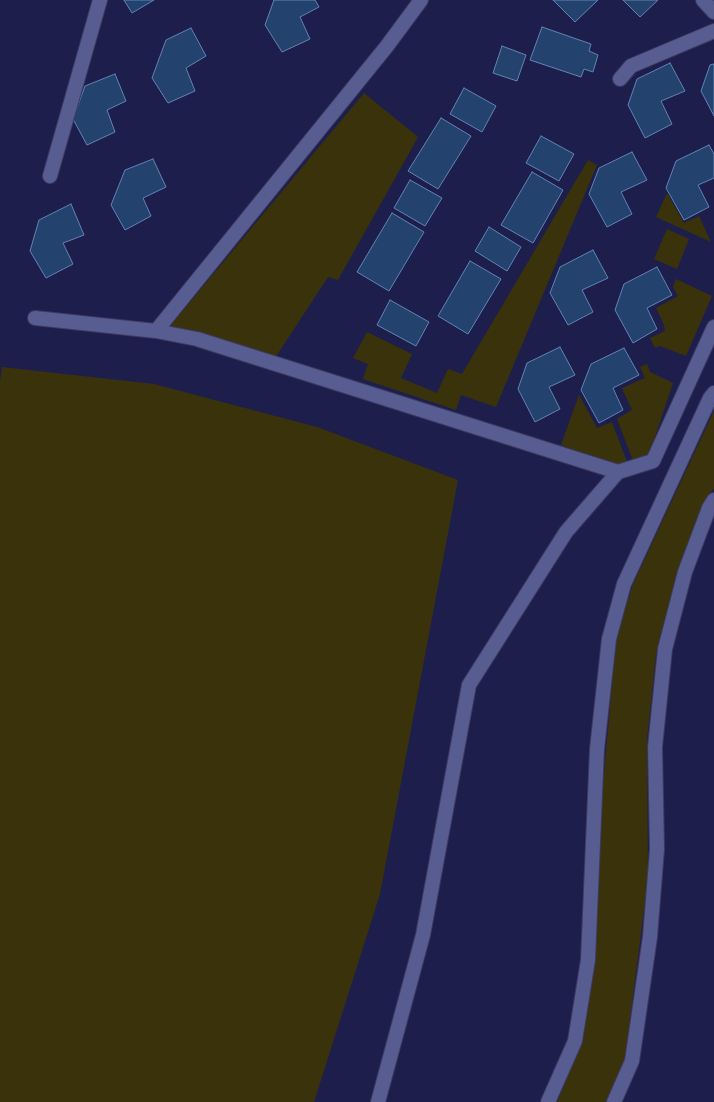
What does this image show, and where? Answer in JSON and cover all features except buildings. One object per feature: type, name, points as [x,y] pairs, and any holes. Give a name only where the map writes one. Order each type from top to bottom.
[{"type":"street","points":[[50,176],[100,0]]},
{"type":"street","points":[[156,331],[374,62],[421,0]]},
{"type":"street","points":[[702,0],[714,12]]},
{"type":"street","points":[[620,79],[630,66],[714,31]]},
{"type":"street","points":[[35,318],[156,331],[197,339],[618,472]]},
{"type":"street","points":[[378,1102],[423,935],[469,685],[566,532],[618,472],[653,461],[714,327]]},
{"type":"street","points":[[548,1102],[575,1041],[588,960],[597,749],[609,639],[624,584],[710,398],[714,394]]},
{"type":"street","points":[[614,1102],[632,1060],[650,937],[656,849],[655,747],[665,649],[685,572],[709,508],[714,500]]},
{"type":"shaded area","points":[[364,93],[418,137],[338,280],[328,277],[275,358],[170,326]]},
{"type":"shaded area","points":[[588,160],[597,165],[496,407],[461,395],[456,410],[363,379],[368,364],[353,358],[367,332],[412,354],[401,378],[437,393],[448,369],[462,374]]},
{"type":"shaded area","points":[[667,193],[684,223],[699,216],[711,242],[656,217]]},
{"type":"shaded area","points":[[667,229],[689,239],[677,269],[654,259]]},
{"type":"shaded area","points":[[676,279],[712,296],[686,356],[660,346],[655,348],[650,338],[665,331],[656,308],[678,296],[673,287]]},
{"type":"shaded area","points":[[647,364],[650,372],[673,383],[647,461],[634,463],[617,419],[632,410],[622,388],[645,378],[640,367]]},
{"type":"shaded area","points":[[2,367],[154,384],[317,427],[458,480],[380,894],[314,1102],[0,1102],[0,381]]},
{"type":"shaded area","points":[[579,395],[597,428],[612,422],[627,462],[621,468],[561,445]]},
{"type":"shaded area","points":[[714,411],[714,488],[704,503],[674,587],[656,654],[647,740],[648,879],[625,1058],[606,1102],[557,1102],[580,1047],[616,638],[633,584]]}]
